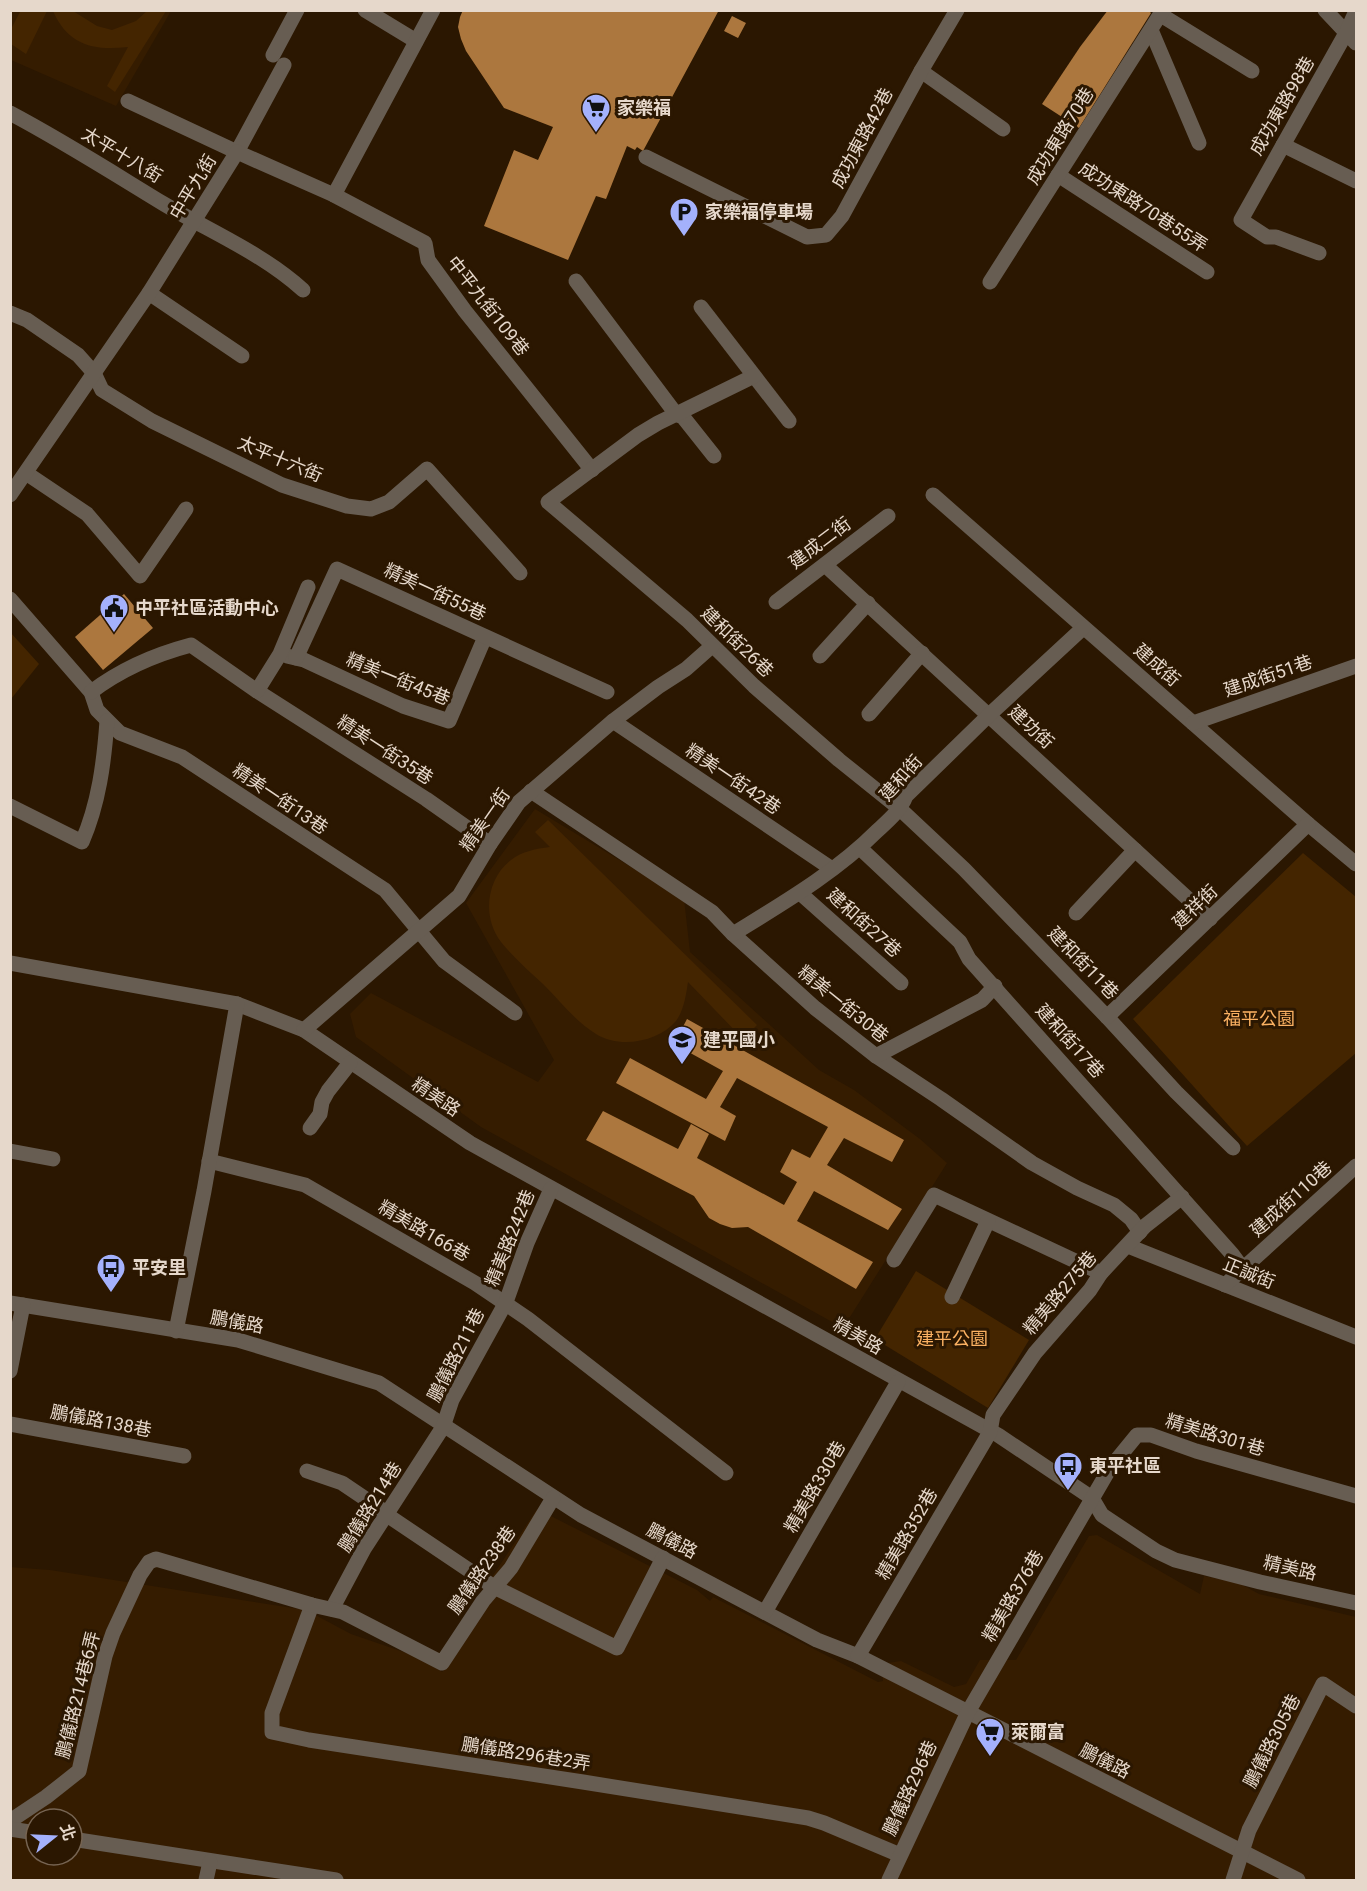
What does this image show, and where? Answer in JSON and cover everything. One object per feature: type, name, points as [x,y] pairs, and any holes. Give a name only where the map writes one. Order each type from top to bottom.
[{"type":"street","points":[[128,101],[237,153],[278,60],[297,10]]},
{"type":"street","points":[[365,10],[416,41]]},
{"type":"street","points":[[334,195],[433,10]]},
{"type":"street","name":"成功東路42巷","points":[[646,156],[807,237],[826,235],[842,216],[957,10]]},
{"type":"street","points":[[1325,10],[1351,38]]},
{"type":"street","name":"成功東路98巷","points":[[1319,253],[1275,237],[1267,237],[1241,220],[1283,145],[1351,38],[1356,11]]},
{"type":"street","points":[[1162,13],[1252,70]]},
{"type":"street","name":"成功東路70巷","points":[[990,282],[1162,13]]},
{"type":"street","points":[[1150,30],[1199,143]]},
{"type":"street","points":[[921,71],[1004,129]]},
{"type":"street","name":"太平十八街","points":[[10,113],[52,135],[166,205],[247,249],[287,276],[303,290]]},
{"type":"street","points":[[1283,145],[1356,181]]},
{"type":"street","name":"中平九街","points":[[10,495],[149,293],[237,153],[334,195]]},
{"type":"street","name":"成功東路70巷55弄","points":[[1058,175],[1207,272]]},
{"type":"street","name":"中平九街109巷","points":[[334,195],[425,243],[428,260],[465,311],[592,470]]},
{"type":"street","points":[[576,281],[676,414],[682,417],[714,456]]},
{"type":"street","points":[[149,293],[242,356]]},
{"type":"street","points":[[701,307],[789,422]]},
{"type":"street","name":"太平十六街","points":[[10,313],[27,320],[78,355],[94,373],[102,390],[152,421],[282,485],[347,506],[371,509],[389,502],[427,469],[520,573]]},
{"type":"street","points":[[592,470],[638,435],[754,376]]},
{"type":"street","name":"建和街26巷","points":[[592,470],[548,502],[687,620],[754,686],[839,760],[900,809]]},
{"type":"street","points":[[26,473],[87,514],[140,576],[186,509]]},
{"type":"street","name":"建成街","points":[[933,495],[1308,825],[1356,864]]},
{"type":"street","name":"建成二街","points":[[776,602],[888,516]]},
{"type":"street","name":"建功街","points":[[825,565],[1210,920]]},
{"type":"street","name":"精美一街55巷","points":[[296,658],[337,569],[607,692]]},
{"type":"street","points":[[257,691],[280,654],[308,587]]},
{"type":"street","name":"精美一街13巷","points":[[10,599],[92,692],[97,710],[120,733],[182,757],[384,890],[444,961],[515,1013]]},
{"type":"street","points":[[820,656],[868,603]]},
{"type":"street","name":"建和街","points":[[733,934],[800,893],[860,848],[900,809],[906,795],[1083,628]]},
{"type":"street","name":"精美一街45巷","points":[[280,654],[296,658],[403,706],[449,721],[485,637]]},
{"type":"street","name":"精美一街35巷","points":[[92,692],[110,678],[191,645],[257,691],[426,799],[490,844]]},
{"type":"street","name":"精美一街","points":[[304,1030],[418,929],[459,896],[490,844],[519,802],[613,721],[686,669],[712,646]]},
{"type":"street","points":[[869,714],[922,653]]},
{"type":"street","name":"建成街51巷","points":[[1193,723],[1356,666]]},
{"type":"street","points":[[10,806],[82,842],[90,823],[104,761],[107,721]]},
{"type":"street","name":"精美一街42巷","points":[[613,721],[831,869]]},
{"type":"street","name":"精美一街30巷","points":[[531,791],[712,912],[815,1008],[876,1056],[1032,1163],[1114,1206],[1131,1219],[1140,1232]]},
{"type":"street","name":"建和街11巷","points":[[900,809],[964,869],[1176,1092],[1233,1148]]},
{"type":"street","name":"建祥街","points":[[1107,1017],[1308,825]]},
{"type":"street","name":"建和街17巷","points":[[860,848],[960,942],[969,959],[1182,1197],[1243,1269]]},
{"type":"street","points":[[1076,913],[1135,850]]},
{"type":"street","name":"建和街27巷","points":[[800,893],[901,983]]},
{"type":"street","name":"精美路","points":[[10,963],[237,1004],[304,1030],[470,1143],[990,1431],[1092,1498],[1102,1515],[1156,1551],[1175,1560],[1356,1603]]},
{"type":"street","points":[[876,1056],[982,1000],[995,986]]},
{"type":"street","points":[[176,1331],[237,1004]]},
{"type":"street","points":[[310,1128],[320,1114],[322,1102],[328,1091],[350,1063]]},
{"type":"street","points":[[10,1151],[54,1159]]},
{"type":"street","name":"精美路166巷","points":[[209,1161],[305,1185],[506,1302],[726,1473]]},
{"type":"street","name":"建成街110巷","points":[[1225,1285],[1356,1166]]},
{"type":"street","name":"精美路242巷","points":[[506,1302],[527,1243],[551,1188]]},
{"type":"street","points":[[894,1260],[934,1195],[1101,1273]]},
{"type":"street","name":"精美路275巷","points":[[990,1431],[993,1415],[1035,1353],[1090,1290],[1101,1273],[1140,1232],[1182,1197]]},
{"type":"street","points":[[952,1297],[988,1221]]},
{"type":"street","name":"正誠街","points":[[1128,1246],[1356,1337]]},
{"type":"street","name":"鵬儀路211巷","points":[[443,1427],[452,1400],[506,1302]]},
{"type":"street","points":[[10,1371],[17,1304]]},
{"type":"street","name":"鵬儀路","points":[[17,1304],[238,1340],[379,1383],[553,1498],[663,1558],[817,1640],[858,1656],[1298,1881]]},
{"type":"street","name":"精美路330巷","points":[[765,1612],[898,1382]]},
{"type":"street","name":"鵬儀路138巷","points":[[10,1424],[184,1456]]},
{"type":"street","name":"鵬儀路214巷","points":[[332,1609],[364,1549],[443,1427]]},
{"type":"street","name":"精美路352巷","points":[[858,1656],[990,1431]]},
{"type":"street","name":"精美路301巷","points":[[1092,1498],[1110,1468],[1137,1435],[1151,1435],[1196,1451],[1356,1496]]},
{"type":"street","points":[[307,1471],[342,1483],[494,1587],[617,1648],[663,1558]]},
{"type":"street","name":"鵬儀路238巷","points":[[442,1664],[494,1587],[511,1568],[553,1498]]},
{"type":"street","name":"精美路376巷","points":[[968,1712],[1092,1498]]},
{"type":"street","name":"鵬儀路214巷6弄","points":[[10,1821],[79,1772],[105,1656],[113,1633],[140,1575],[149,1562],[156,1559],[343,1612],[442,1664]]},
{"type":"street","name":"鵬儀路296巷2弄","points":[[312,1605],[273,1713],[272,1731],[309,1740],[808,1818],[900,1856]]},
{"type":"street","name":"鵬儀路305巷","points":[[1241,1852],[1249,1830],[1323,1684],[1356,1706]]},
{"type":"street","name":"鵬儀路296巷","points":[[889,1881],[968,1712]]},
{"type":"street","points":[[84,1841],[336,1881]]},
{"type":"street","points":[[1233,1881],[1241,1852]]},
{"type":"street","points":[[206,1881],[210,1862]]},
{"type":"shaded area","points":[[11,11],[171,11],[116,106],[11,60]]},
{"type":"shaded area","name":"建平國小","points":[[535,809],[684,899],[690,952],[819,1070],[854,1090],[920,1139],[947,1163],[843,1328],[481,1127],[356,1037],[350,1014],[371,993],[538,1082],[554,1060],[466,903]]},
{"type":"shaded area","points":[[537,1509],[697,1590],[710,1601],[713,1597],[878,1682],[883,1681],[881,1664],[901,1661],[954,1687],[966,1684],[980,1660],[1016,1660],[1089,1536],[1097,1535],[1200,1594],[1204,1576],[1239,1583],[1259,1594],[1356,1617],[1356,1880],[11,1880],[10,1567],[50,1570],[306,1610],[351,1634],[424,1659],[442,1672],[445,1669],[434,1664]]},
{"type":"green space","points":[[21,10],[47,11],[26,54],[11,44],[11,29]]},
{"type":"green space","points":[[53,11],[73,11],[97,26],[112,30],[136,21],[147,11],[166,11],[115,92],[107,86],[128,47],[104,48],[83,43],[66,32]]},
{"type":"green space","points":[[10,632],[39,664],[11,699],[10,699]]},
{"type":"green space","points":[[548,820],[757,1025],[743,1039],[688,982],[681,1012],[668,1028],[659,1034],[638,1041],[606,1039],[575,1017],[506,948],[491,922],[489,911],[492,888],[496,877],[515,857],[529,851],[550,847],[535,832]]},
{"type":"green space","name":"福平公園","points":[[1303,853],[1356,897],[1356,1053],[1247,1146],[1133,1019]]},
{"type":"green space","name":"建平公園","points":[[916,1271],[1029,1340],[988,1408],[875,1339]]},
{"type":"building","name":"家樂福","points":[[463,10],[719,10],[643,151],[637,147],[635,150],[627,146],[606,199],[596,196],[568,260],[484,226],[514,150],[538,160],[553,127],[504,108],[466,51],[458,27]]},
{"type":"building","points":[[1108,10],[1148,10],[1151,13],[1079,128],[1042,104]]},
{"type":"building","points":[[732,16],[746,23],[738,38],[724,31]]},
{"type":"building","name":"中平社區活動中心","points":[[124,594],[153,628],[103,670],[75,637]]},
{"type":"building","points":[[687,1019],[904,1140],[892,1162],[844,1138],[827,1165],[902,1209],[888,1230],[814,1191],[797,1221],[873,1262],[856,1289],[748,1227],[732,1228],[709,1218],[694,1196],[586,1140],[603,1111],[678,1149],[691,1124],[709,1134],[697,1158],[784,1205],[797,1182],[780,1172],[792,1149],[810,1158],[828,1127],[737,1078],[720,1107],[736,1116],[725,1141],[616,1083],[630,1058],[706,1099],[723,1071],[674,1044]]},
{"type":"place","name":"家樂福","points":[[596,134]]},
{"type":"place","name":"家樂福停車場","points":[[684,238]]},
{"type":"place","name":"中平社區活動中心","points":[[114,634]]},
{"type":"place","name":"建平國小","points":[[682,1066]]},
{"type":"place","name":"平安里","points":[[111,1294]]},
{"type":"place","name":"東平社區","points":[[1068,1492]]},
{"type":"place","name":"萊爾富","points":[[990,1758]]}]
